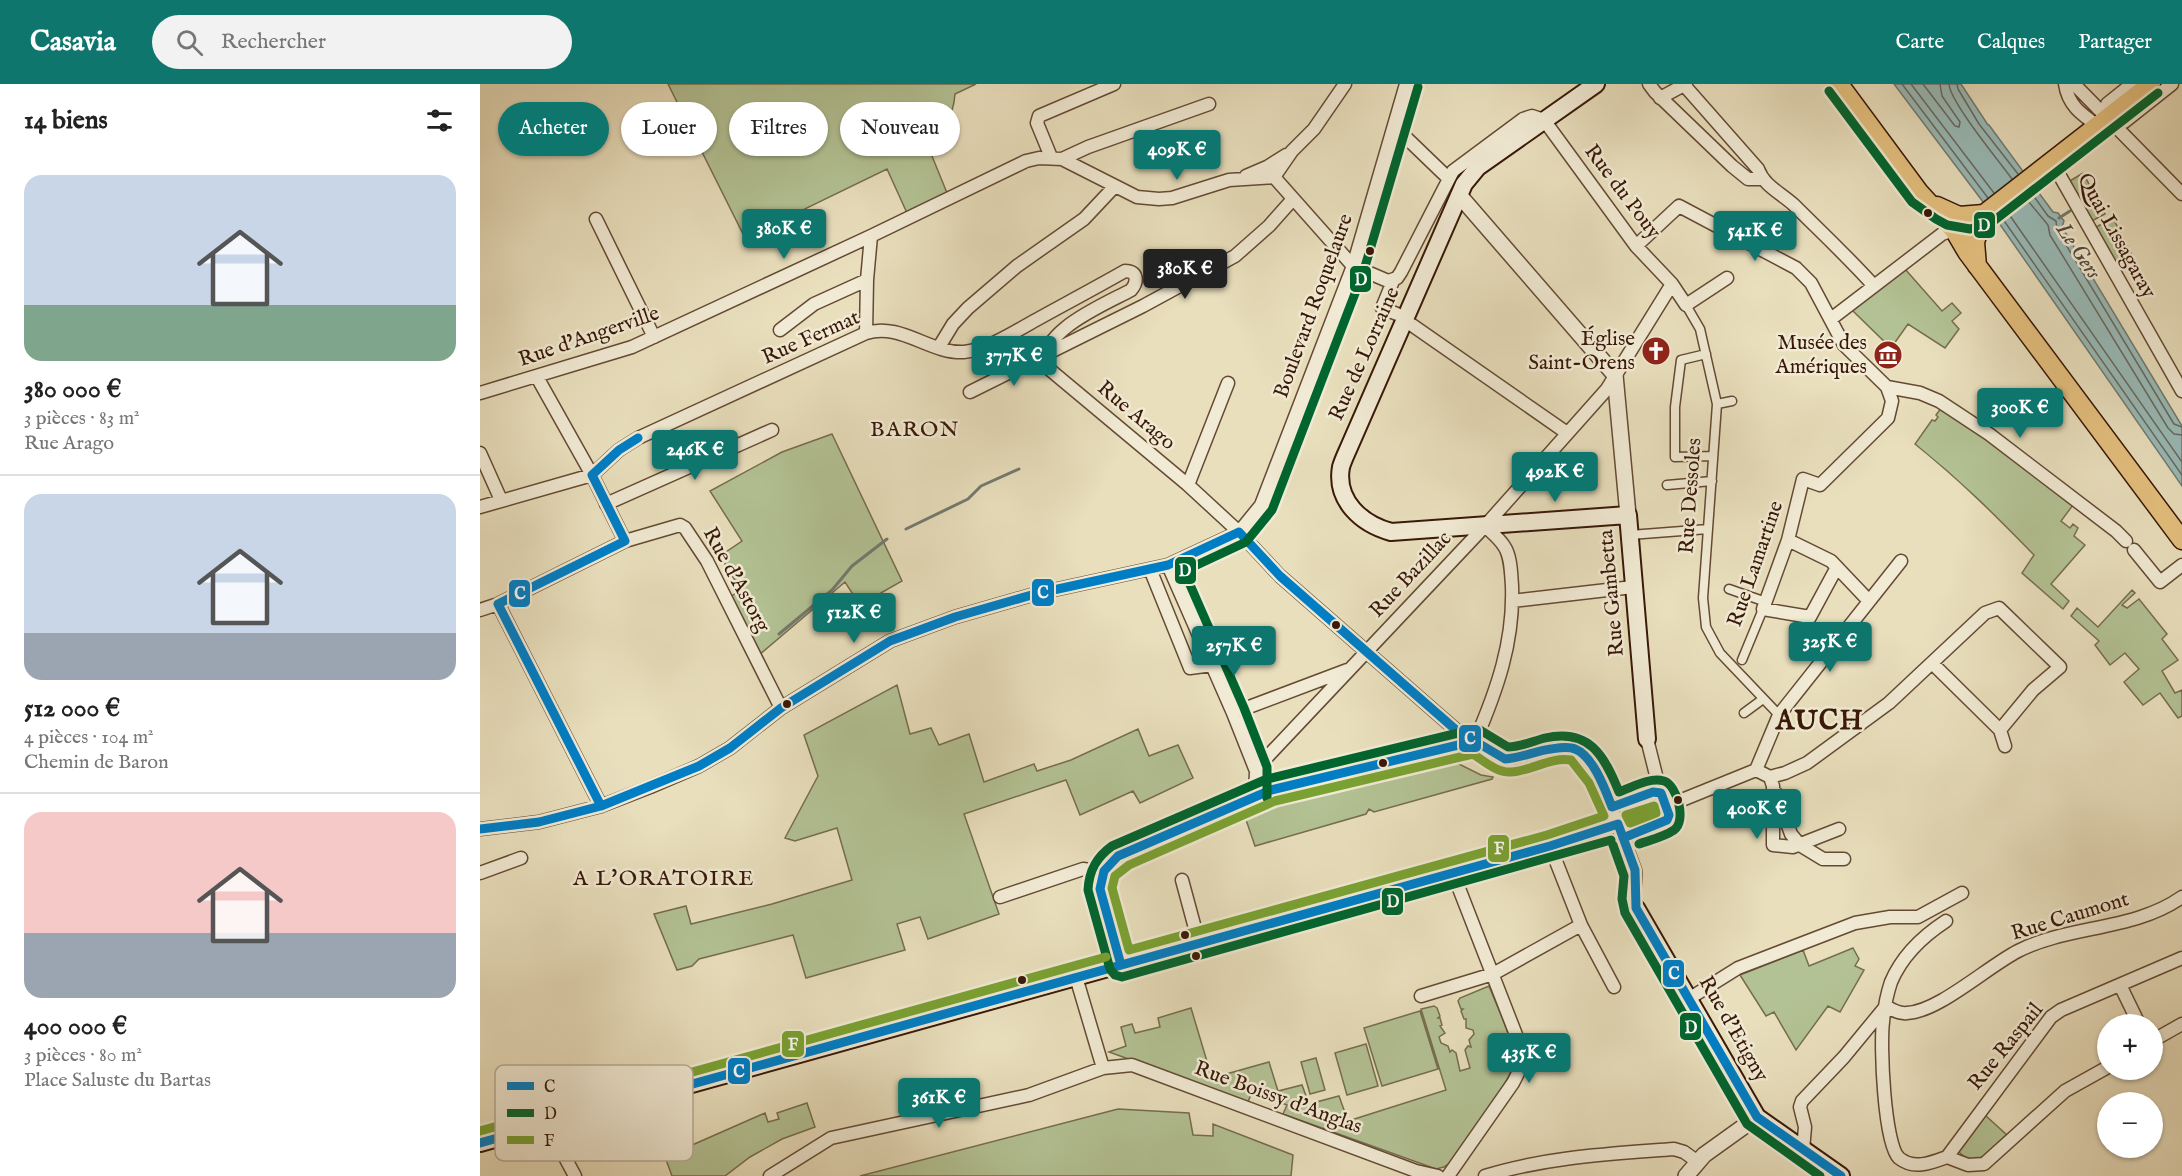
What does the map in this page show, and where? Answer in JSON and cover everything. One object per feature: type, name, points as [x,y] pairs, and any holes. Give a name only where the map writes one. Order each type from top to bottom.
[{"type":"main road","points":[[1839,84],[1919,192],[1957,223],[1966,252],[2182,540]]},
{"type":"main road","points":[[1957,223],[1984,214],[2151,84]]},
{"type":"main road","name":"Rue de Lorraine","points":[[1591,86],[1470,176],[1459,195],[1350,445],[1341,468],[1341,478],[1344,494],[1354,512],[1363,520],[1391,532],[1628,515]]},
{"type":"main road","points":[[1977,266],[1976,238],[1984,214]]},
{"type":"main road","name":"Rue Gambetta","points":[[1628,515],[1647,740]]},
{"type":"main road","points":[[693,1083],[1589,834]]},
{"type":"main road","name":"Rue d'Etigny","points":[[1636,908],[1758,1117],[1841,1176]]},
{"type":"main road","points":[[480,1143],[495,1139]]},
{"type":"street","points":[[1114,84],[1039,116],[1037,123],[1057,158],[1137,197],[1172,198],[1239,179],[1268,167],[1292,151]]},
{"type":"street","points":[[1274,177],[1292,151],[1314,129],[1346,84]]},
{"type":"street","name":"Boulevard Roquelaure","points":[[1239,532],[1261,505],[1353,266],[1406,84]]},
{"type":"street","points":[[1649,84],[1660,98],[1732,166],[1748,179],[1761,179]]},
{"type":"street","points":[[2065,84],[2071,103],[2079,113],[2103,122],[2124,123],[2172,84]]},
{"type":"street","points":[[2074,84],[2103,122],[2180,188]]},
{"type":"street","points":[[2103,122],[2107,104],[2132,84]]},
{"type":"street","points":[[1660,98],[1685,85],[1758,169],[1761,179],[1790,202],[1849,258],[1874,286]]},
{"type":"street","name":"Rue d'Angerville","points":[[480,393],[632,347],[871,236],[1015,165],[1033,159],[1057,158],[1209,104]]},
{"type":"street","points":[[1397,314],[1382,308],[1393,281],[1401,272],[1448,178],[1458,166],[1523,119],[1532,116],[1544,120]]},
{"type":"street","name":"Rue du Pouy","points":[[1544,120],[1636,246],[1672,284]]},
{"type":"street","points":[[1394,126],[1448,178]]},
{"type":"street","name":"Quai Lissagaray","points":[[2050,164],[2182,391]]},
{"type":"street","points":[[1239,179],[1274,177]]},
{"type":"street","points":[[1274,177],[1353,266],[1393,281]]},
{"type":"street","points":[[939,347],[953,324],[968,308],[1017,266],[1084,219],[1115,186]]},
{"type":"street","points":[[1459,195],[1615,375]]},
{"type":"street","points":[[970,392],[1235,256],[1269,226],[1293,199]]},
{"type":"street","points":[[1636,246],[1680,206],[1789,263],[1811,283],[1844,345],[1887,387],[1920,393],[1946,405],[1989,434],[2116,531],[2160,582],[2182,565]]},
{"type":"street","points":[[596,219],[654,337]]},
{"type":"street","points":[[1831,319],[1957,223]]},
{"type":"street","points":[[866,333],[871,236]]},
{"type":"street","name":"Rue Fermat","points":[[592,475],[619,450],[638,438],[866,333],[889,330],[939,347],[963,352],[974,350],[1007,336],[1125,272],[1129,271],[1135,275],[1136,284],[1131,290],[1066,327],[1047,347],[1045,355]]},
{"type":"street","points":[[1686,305],[1727,278]]},
{"type":"street","points":[[780,330],[814,304],[867,279]]},
{"type":"street","name":"Rue Bazillac","points":[[1256,771],[1485,526],[1606,389],[1672,284]]},
{"type":"street","name":"Rue Dessoles","points":[[1672,284],[1700,329],[1717,404],[1703,598],[1706,627],[1720,653],[1779,715]]},
{"type":"street","points":[[1412,325],[1567,433]]},
{"type":"street","points":[[1706,354],[1682,360],[1675,407],[1675,457],[1713,456]]},
{"type":"street","name":"Rue Arago","points":[[1045,355],[1049,369],[1188,485],[1239,532],[1280,576],[1456,730],[1505,759],[1569,747],[1582,753]]},
{"type":"street","name":"Rue Gambetta","points":[[1615,375],[1628,515]]},
{"type":"street","points":[[537,377],[592,475],[625,541]]},
{"type":"street","points":[[1188,485],[1228,383]]},
{"type":"street","name":"Rue Lamartine","points":[[1742,660],[1788,540],[1803,479],[1820,485],[1888,418],[1892,401],[1887,387]]},
{"type":"street","points":[[1717,404],[1732,401]]},
{"type":"street","points":[[606,504],[772,430]]},
{"type":"street","points":[[480,453],[501,500]]},
{"type":"street","points":[[480,507],[592,475]]},
{"type":"street","points":[[1667,485],[1712,482]]},
{"type":"street","name":"Rue d'Astorg","points":[[480,610],[498,604],[625,541],[677,525],[685,528],[707,561],[782,708]]},
{"type":"street","points":[[1459,745],[1475,741],[1492,703],[1507,654],[1512,601],[1511,570],[1505,547],[1485,526]]},
{"type":"street","points":[[1630,535],[1708,529]]},
{"type":"street","points":[[480,829],[539,822],[601,806],[699,766],[730,748],[782,708],[890,641],[946,620],[1035,594],[1168,565],[1239,532]]},
{"type":"street","points":[[1788,540],[1831,561],[1869,601]]},
{"type":"street","points":[[1667,806],[1756,770],[1779,715],[1900,561]]},
{"type":"street","points":[[1121,965],[1100,889],[1103,872],[1118,856],[1249,800],[1256,771],[1168,565]]},
{"type":"street","points":[[1729,588],[1764,605],[1810,616],[1837,567]]},
{"type":"street","points":[[1146,570],[1190,668],[1212,665]]},
{"type":"street","points":[[1512,601],[1633,586]]},
{"type":"street","points":[[498,604],[601,806]]},
{"type":"street","points":[[1772,781],[1807,763],[1889,703],[1933,664],[1984,613],[1999,608],[2060,667],[2029,695],[2000,730]]},
{"type":"street","points":[[1933,664],[2000,730],[2005,746]]},
{"type":"street","points":[[1233,713],[1351,668]]},
{"type":"street","points":[[1744,713],[1763,699]]},
{"type":"street","name":"Rue Gambetta","points":[[1647,740],[1658,783],[1658,792]]},
{"type":"street","name":"Rue d'Etigny","points":[[1582,753],[1600,777],[1635,870],[1633,897],[1636,908]]},
{"type":"street","points":[[1756,770],[1772,781],[1791,834],[1800,845],[1823,859],[1844,859]]},
{"type":"street","points":[[1772,781],[1773,845],[1793,847],[1839,829]]},
{"type":"street","points":[[1612,807],[1658,792],[1663,796],[1667,806],[1669,815],[1665,823],[1623,838]]},
{"type":"street","points":[[1589,834],[1618,824]]},
{"type":"street","points":[[1550,846],[1581,925],[1614,987]]},
{"type":"street","points":[[480,873],[521,858]]},
{"type":"street","points":[[1000,897],[1083,869],[1103,872]]},
{"type":"street","points":[[1448,1176],[1513,1083],[1522,1064],[1522,1051],[1453,873]]},
{"type":"street","points":[[1182,880],[1193,922],[1193,945]]},
{"type":"street","points":[[1690,998],[1738,968],[1855,923],[1874,918],[1918,917],[1962,893]]},
{"type":"street","name":"Rue Caumont","points":[[1886,1006],[1897,1012],[1909,1014],[1928,1008],[1942,1001],[1988,968],[2020,950],[2156,912],[2182,897]]},
{"type":"street","points":[[1946,921],[1932,930],[1909,953],[1892,981],[1882,1024],[1885,1098],[1890,1141],[1898,1157],[1921,1165],[1947,1157],[1968,1165],[1984,1164],[2065,1091],[2097,1073]]},
{"type":"street","points":[[1421,996],[1493,974],[1581,925]]},
{"type":"street","name":"Rue Raspail","points":[[1947,1157],[2051,1017],[2061,1010],[2182,957]]},
{"type":"street","points":[[1076,977],[1102,1068]]},
{"type":"street","points":[[2120,985],[2134,1014]]},
{"type":"street","points":[[1803,1150],[1805,1127],[1800,1107],[1802,1101],[1844,1057],[1886,1006]]},
{"type":"street","points":[[2163,1035],[2182,1024]]},
{"type":"street","name":"Rue Boissy d'Anglas","points":[[770,1176],[831,1138],[1029,1095],[1102,1068],[1132,1065],[1416,1171],[1438,1176]]},
{"type":"street","points":[[1686,1176],[1704,1155],[1758,1117]]},
{"type":"street","points":[[1485,1176],[1559,1159],[1674,1149],[1684,1152],[1698,1162]]},
{"type":"street","points":[[566,1161],[574,1176]]},
{"type":"green space","points":[[668,84],[976,84],[955,94],[954,102],[840,102],[840,156],[932,156],[947,193],[907,213],[887,169],[745,238],[704,156],[717,156],[717,102],[677,102]]},
{"type":"green space","points":[[2083,173],[2105,214],[2090,222],[2068,182]]},
{"type":"green space","points":[[2113,218],[2133,257],[2114,267],[2094,228]]},
{"type":"green space","points":[[1905,269],[1942,311],[1952,303],[1961,313],[1952,321],[1959,329],[1945,348],[1908,324],[1891,348],[1852,310]]},
{"type":"green space","points":[[1942,407],[1987,437],[2073,505],[2061,521],[2070,528],[2073,524],[2078,528],[2074,536],[2085,545],[2051,584],[2069,601],[2063,609],[2022,573],[2034,555],[1976,498],[1915,444],[1932,420],[1935,421],[1938,417],[1936,415]]},
{"type":"green space","points":[[832,434],[902,581],[860,605],[845,582],[759,655],[730,597],[741,590],[720,556],[742,541],[710,491],[782,452]]},
{"type":"green space","points":[[2132,590],[2135,593],[2122,605],[2127,608],[2139,599],[2167,634],[2162,639],[2178,660],[2162,671],[2175,693],[2182,690],[2182,716],[2178,718],[2160,693],[2143,705],[2124,682],[2139,669],[2125,653],[2110,665],[2095,645],[2099,641],[2071,616],[2077,608],[2098,627]]},
{"type":"green space","points":[[897,685],[910,734],[931,728],[939,745],[969,734],[984,782],[1034,764],[1037,771],[1071,760],[1138,729],[1149,756],[1178,745],[1193,778],[1140,803],[1133,791],[1080,815],[1066,780],[964,814],[999,914],[928,939],[920,917],[897,924],[905,950],[806,978],[793,935],[699,959],[692,966],[677,970],[654,914],[686,906],[691,924],[772,904],[852,880],[837,828],[795,841],[785,838],[818,776],[804,735]]},
{"type":"green space","points":[[1433,761],[1434,766],[1453,761],[1481,775],[1493,777],[1374,812],[1369,809],[1366,814],[1255,846],[1243,811],[1269,800],[1311,791],[1312,794],[1321,792],[1321,788]]},
{"type":"green space","points":[[1853,948],[1859,959],[1855,966],[1864,970],[1840,1012],[1828,1006],[1796,1050],[1774,1012],[1766,1016],[1740,975],[1803,950],[1809,966]]},
{"type":"green space","points":[[1489,986],[1512,1045],[1515,1060],[1513,1068],[1452,1162],[1436,1169],[1283,1114],[1287,1105],[1252,1092],[1248,1102],[1109,1052],[1126,1046],[1121,1027],[1132,1024],[1135,1033],[1160,1027],[1158,1018],[1191,1008],[1212,1078],[1269,1062],[1278,1091],[1302,1085],[1309,1104],[1339,1096],[1348,1121],[1446,1090],[1421,1009],[1434,1006],[1437,1008],[1440,1016],[1438,1018],[1442,1025],[1440,1026],[1445,1033],[1439,1037],[1441,1043],[1448,1046],[1450,1052],[1452,1050],[1456,1053],[1460,1071],[1470,1068],[1465,1050],[1468,1046],[1471,1047],[1469,1040],[1474,1034],[1473,1030],[1466,1028],[1466,1019],[1464,1019],[1461,1011],[1463,1009],[1458,1001],[1460,998]]},
{"type":"green space","points":[[1420,1011],[1438,1069],[1382,1086],[1364,1028]]},
{"type":"green space","points":[[1366,1044],[1378,1086],[1347,1095],[1335,1053]]},
{"type":"green space","points":[[1316,1058],[1325,1090],[1310,1094],[1301,1062]]},
{"type":"green space","points":[[807,1103],[815,1127],[782,1139],[750,1157],[725,1176],[672,1176],[666,1161],[693,1161],[693,1145],[765,1113],[768,1122],[779,1119],[777,1113]]},
{"type":"green space","points":[[1118,1109],[1189,1113],[1193,1135],[1213,1136],[1213,1124],[1293,1155],[1291,1176],[860,1176]]},
{"type":"green space","points":[[1985,1115],[2008,1136],[1991,1152],[1978,1159],[1965,1157],[1958,1151]]},
{"type":"water","points":[[1894,84],[1961,84],[1988,125],[2053,212],[2058,213],[2064,221],[2062,227],[2182,426],[2182,486],[1999,223]]},
{"type":"waterway","name":"Le Gers","points":[[2059,218],[2070,211]]},
{"type":"waterway","points":[[906,529],[968,499],[981,486],[1019,469]]},
{"type":"waterway","points":[[779,634],[832,590],[852,566],[887,539]]},
{"type":"transit line","name":"D","points":[[1267,798],[1267,767],[1244,708],[1184,571],[1246,542],[1272,510],[1364,270],[1418,87]]},
{"type":"transit line","name":"D","points":[[1829,91],[1912,202],[1947,225],[1970,229],[1991,223],[2158,93]]},
{"type":"transit line","name":"C","points":[[601,806],[498,604],[625,541],[592,475],[619,450],[638,438]]},
{"type":"transit line","name":"C","points":[[1239,532],[1280,576],[1456,730],[1505,759],[1557,748],[1575,749],[1593,766],[1612,807],[1653,792],[1661,793],[1669,815],[1667,820],[1623,838]]},
{"type":"transit line","name":"C","points":[[480,829],[539,822],[601,806],[699,766],[730,748],[781,708],[890,641],[955,617],[1035,594],[1168,565],[1239,532]]},
{"type":"transit line","name":"D","points":[[1611,840],[1122,977],[1115,975],[1110,969],[1088,890],[1090,876],[1095,865],[1112,846],[1267,779],[1475,729],[1508,747],[1560,736],[1584,741],[1601,756],[1619,792],[1653,780],[1669,784],[1679,804],[1678,825],[1666,835],[1639,844]]},
{"type":"transit line","name":"C","points":[[1121,965],[1100,889],[1104,871],[1118,856],[1271,790],[1475,741]]},
{"type":"transit line","name":"F","points":[[1473,754],[1491,766],[1506,772],[1518,771],[1556,760],[1571,760],[1589,783],[1604,816],[1547,835],[1129,950],[1112,888],[1115,876],[1129,865],[1275,801],[1473,754]]},
{"type":"transit line","name":"F","points":[[1654,806],[1656,813],[1630,823],[1626,815],[1654,806]]},
{"type":"transit line","name":"C","points":[[693,1084],[1550,846],[1618,824],[1635,870],[1636,908],[1757,1117],[1841,1176]]},
{"type":"transit line","name":"D","points":[[1613,845],[1624,876],[1622,899],[1625,913],[1747,1124],[1820,1176]]},
{"type":"transit line","name":"F","points":[[693,1072],[1106,957]]},
{"type":"transit line","name":"F","points":[[480,1131],[495,1127]]},
{"type":"transit line","name":"C","points":[[480,1143],[495,1139]]},
{"type":"place","name":"Église Saint-Orens","points":[[1656,351]]},
{"type":"place","name":"Musée des Amériques","points":[[1888,355]]},
{"type":"district","name":"BARON","points":[[915,430]]},
{"type":"district","name":"AUCH","points":[[1820,722]]},
{"type":"district","name":"A L'ORATOIRE","points":[[664,879]]}]
